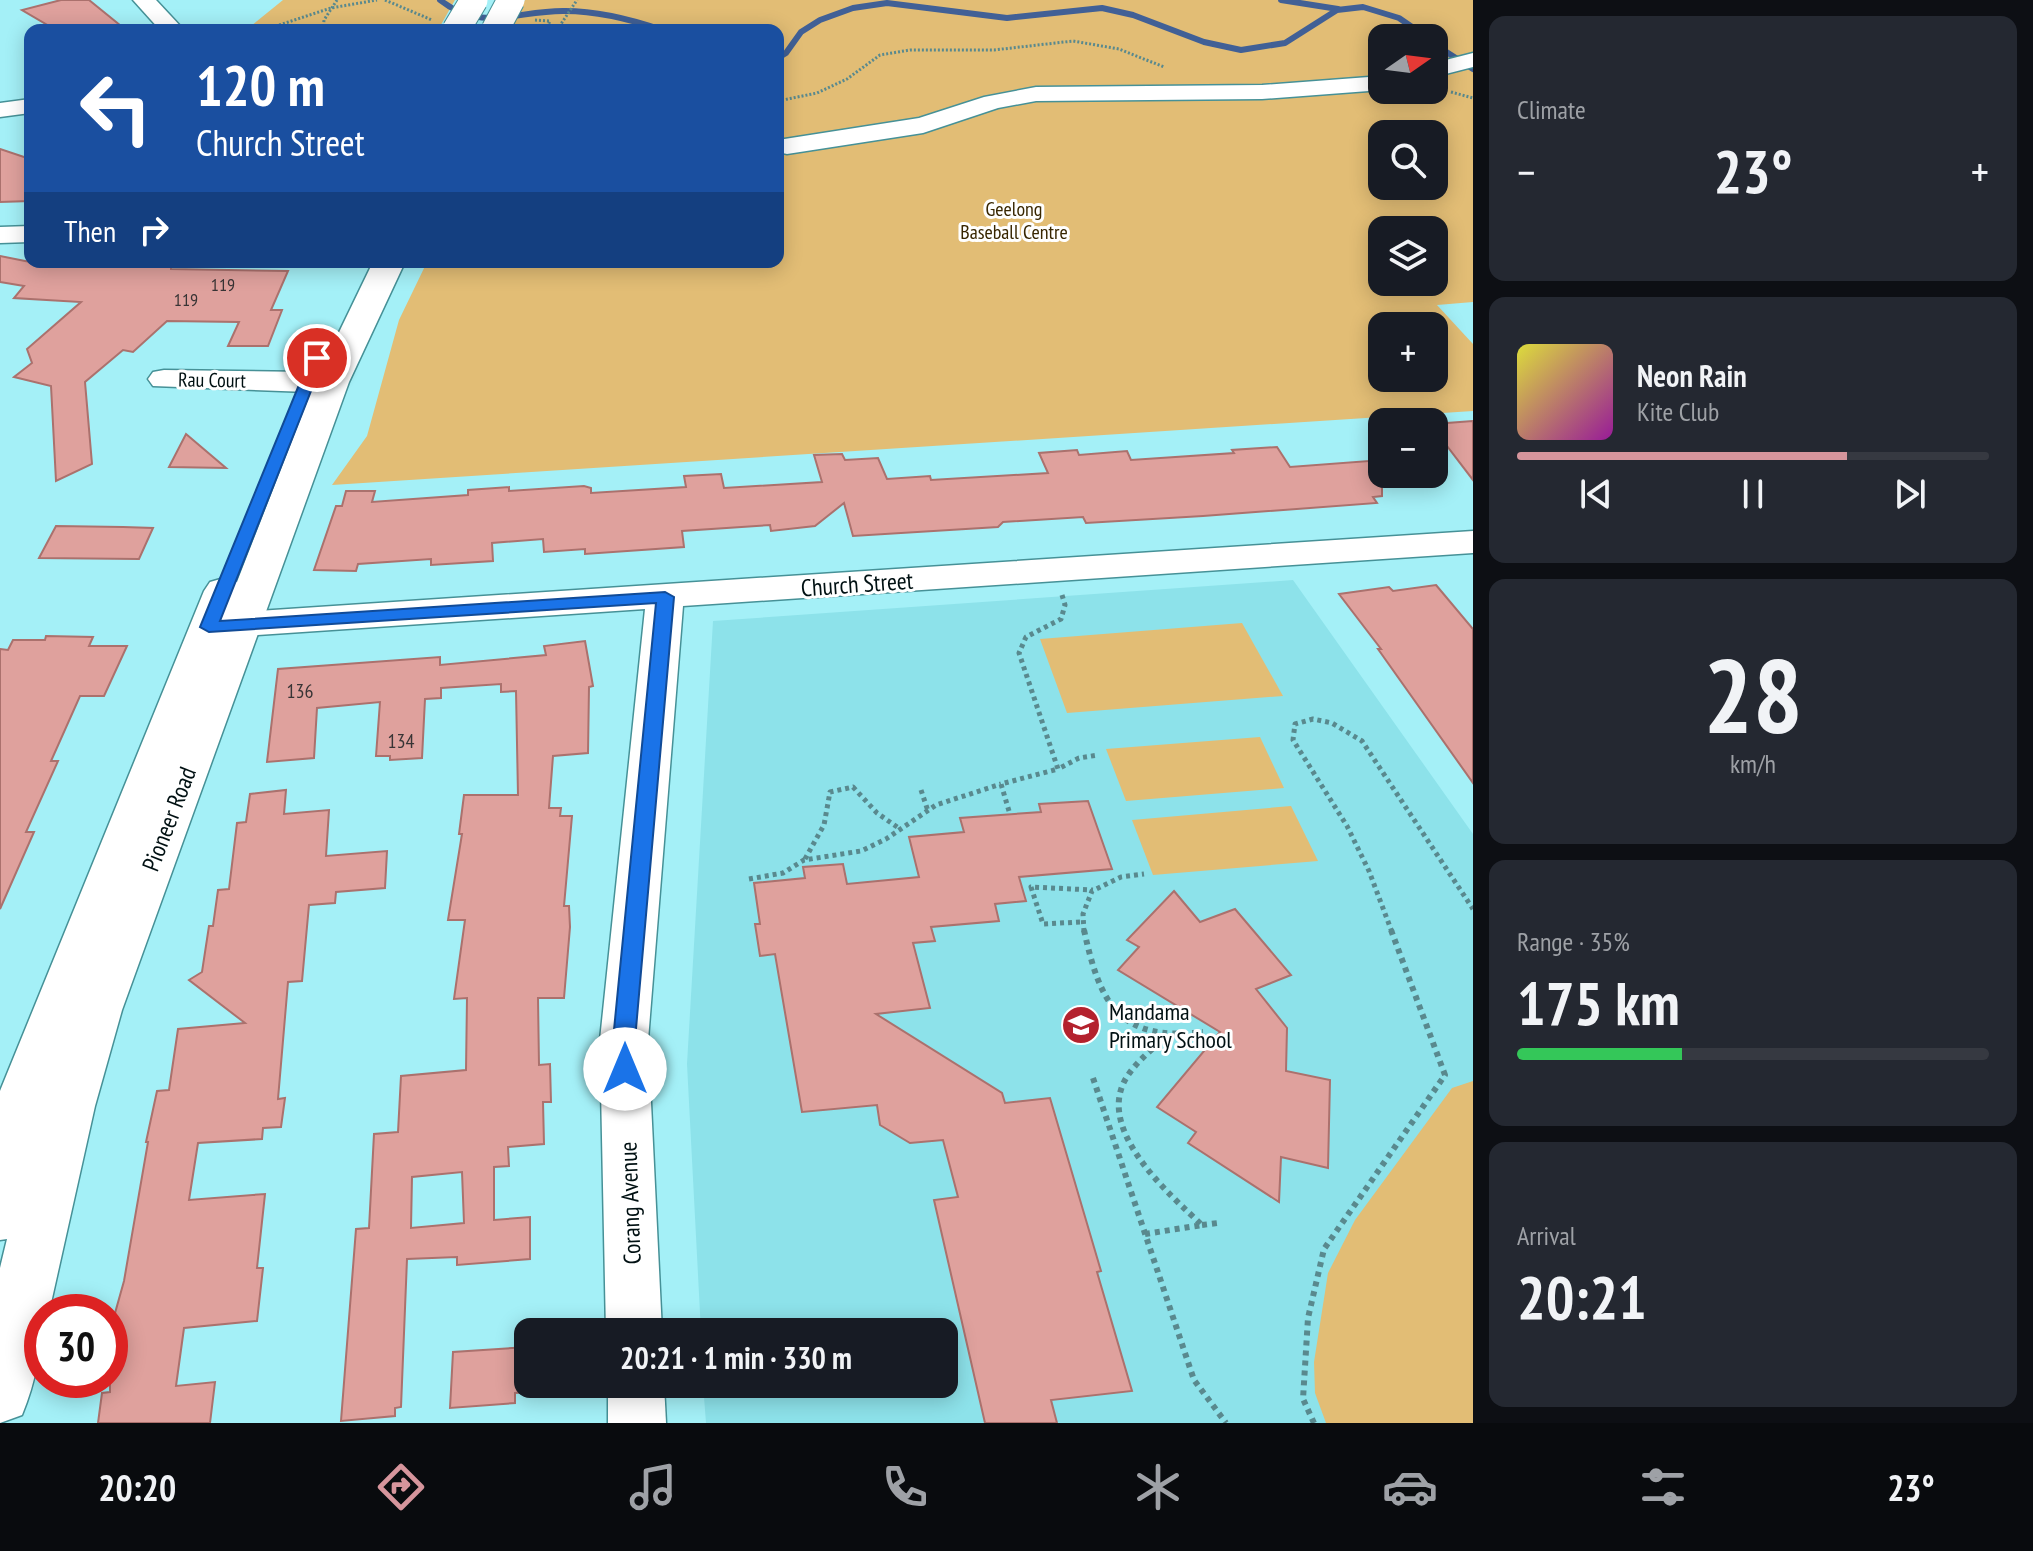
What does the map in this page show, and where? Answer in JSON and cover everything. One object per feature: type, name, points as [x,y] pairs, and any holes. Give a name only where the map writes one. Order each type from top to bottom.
[{"type":"main road","points":[[460,24],[474,0]]},
{"type":"main road","points":[[498,24],[511,0]]},
{"type":"main road","name":"Pioneer Road","points":[[0,1393],[14,1200],[68,1106],[96,1010],[225,626],[320,382],[352,268]]},
{"type":"main road","name":"Pioneer Road","points":[[320,382],[386,268]]},
{"type":"street","points":[[144,0],[167,24]]},
{"type":"street","points":[[1448,67],[1473,60]]},
{"type":"street","points":[[787,146],[923,125],[993,102],[1055,92],[1262,92],[1368,84]]},
{"type":"street","points":[[0,110],[24,107]]},
{"type":"street","points":[[0,235],[24,234]]},
{"type":"street","name":"Rau Court","points":[[164,379],[320,382]]},
{"type":"street","name":"Church Street","points":[[225,626],[1472,543]]},
{"type":"street","name":"Corang Avenue","points":[[634,1318],[624,1040],[665,597]]},
{"type":"street","points":[[636,1398],[637,1423]]},
{"type":"path","points":[[324,24],[337,0]]},
{"type":"path","points":[[282,24],[331,8],[377,0]]},
{"type":"path","points":[[561,24],[577,0]]},
{"type":"path","points":[[784,100],[817,93],[847,79],[880,55],[910,50],[994,50],[1082,41],[1119,49],[1174,69]]},
{"type":"path","points":[[1058,769],[1019,653],[1026,637],[1057,623],[1064,616],[1067,609],[1062,594]]},
{"type":"path","points":[[1314,1423],[1303,1399],[1308,1318],[1324,1249],[1445,1075],[1369,871],[1347,826],[1293,740],[1295,724],[1313,719],[1332,723],[1362,741],[1473,909]]},
{"type":"path","points":[[749,879],[783,873],[804,860],[861,851],[956,797],[1058,769],[1079,758],[1098,755]]},
{"type":"path","points":[[1001,784],[1009,811]]},
{"type":"path","points":[[804,860],[824,825],[830,792],[836,789],[853,787],[877,813],[900,829]]},
{"type":"path","points":[[921,790],[928,811]]},
{"type":"path","points":[[1080,922],[1043,924],[1031,887],[1093,890],[1116,878],[1144,874]]},
{"type":"path","points":[[1093,890],[1083,907],[1080,922],[1109,1003],[1123,1019],[1166,1036],[1203,1032]]},
{"type":"path","points":[[1166,1036],[1123,1083],[1120,1097],[1122,1119],[1128,1140],[1160,1186],[1202,1225]]},
{"type":"path","points":[[1093,1078],[1194,1380],[1226,1423]]},
{"type":"path","points":[[1145,1234],[1218,1223]]},
{"type":"shaded area","name":"Mandama Primary School","points":[[1293,580],[1473,834],[1473,1423],[706,1423],[704,1398],[958,1398],[958,1318],[700,1318],[687,1064],[713,621]]},
{"type":"green space","points":[[283,0],[455,0],[441,24],[253,24]]},
{"type":"green space","name":"Geelong Baseball Centre","points":[[525,0],[1473,0],[1473,302],[1437,305],[1443,312],[1368,312],[1368,392],[1448,392],[1448,317],[1473,344],[1473,411],[1368,408],[1368,418],[332,485],[367,436],[399,320],[424,268],[784,268],[784,24],[513,24]]},
{"type":"green space","points":[[1242,623],[1283,696],[1067,713],[1040,639]]},
{"type":"green space","points":[[1260,737],[1284,788],[1126,801],[1106,749]]},
{"type":"green space","points":[[1291,806],[1318,861],[1153,875],[1132,820]]},
{"type":"green space","points":[[1473,1081],[1473,1423],[1326,1423],[1315,1393],[1314,1362],[1328,1273],[1355,1220],[1452,1088]]},
{"type":"building","points":[[61,0],[89,0],[119,24],[46,24],[22,10]]},
{"type":"building","points":[[0,149],[24,157],[24,201],[0,202]]},
{"type":"building","points":[[0,256],[24,261],[24,268],[288,271],[271,310],[282,310],[268,346],[228,346],[239,322],[167,321],[133,352],[123,350],[85,382],[92,464],[56,481],[51,386],[14,377],[32,363],[27,349],[81,302],[14,298],[24,286],[0,282]]},
{"type":"building","points":[[1473,421],[1473,480],[1448,447],[1448,423]]},
{"type":"building","points":[[186,434],[226,468],[169,467]]},
{"type":"building","points":[[1277,447],[1290,467],[1368,461],[1368,488],[1382,488],[1382,496],[1373,497],[1377,503],[1086,523],[1083,517],[1003,522],[998,527],[853,536],[844,503],[815,526],[771,531],[770,525],[682,531],[684,547],[585,554],[585,549],[544,552],[543,539],[492,543],[493,561],[431,565],[431,559],[358,564],[356,571],[314,570],[336,506],[342,506],[346,491],[375,491],[372,502],[468,495],[468,490],[509,487],[509,491],[584,486],[591,488],[591,493],[686,487],[684,476],[721,474],[724,488],[822,482],[814,455],[842,454],[845,460],[878,458],[887,479],[930,476],[931,480],[1048,473],[1039,453],[1077,450],[1079,455],[1127,451],[1131,460],[1234,453],[1232,450]]},
{"type":"building","points":[[56,526],[153,528],[139,559],[39,558]]},
{"type":"building","points":[[1436,585],[1473,629],[1473,783],[1378,649],[1381,649],[1339,594]]},
{"type":"building","points":[[46,636],[93,637],[89,646],[127,646],[104,696],[80,696],[51,761],[58,761],[26,832],[34,832],[0,909],[0,649],[8,650],[13,640],[45,640]]},
{"type":"building","points":[[585,641],[593,686],[589,687],[588,753],[553,756],[549,808],[561,808],[560,816],[572,816],[564,906],[569,906],[570,927],[564,998],[538,998],[539,1065],[550,1064],[551,1102],[543,1102],[544,1144],[508,1147],[509,1166],[494,1167],[494,1220],[530,1217],[530,1259],[457,1265],[457,1257],[407,1259],[401,1407],[395,1408],[395,1416],[341,1421],[356,1229],[369,1228],[374,1134],[398,1132],[401,1076],[466,1070],[467,998],[454,999],[465,920],[448,920],[462,834],[459,834],[464,795],[518,795],[516,691],[501,692],[501,684],[441,688],[441,698],[425,699],[422,758],[390,760],[390,756],[376,756],[380,702],[317,708],[314,758],[267,762],[278,669],[440,657],[440,665],[546,655],[544,646]],"holes":[[[462,1172],[464,1223],[411,1228],[412,1177]]]},
{"type":"building","points":[[286,790],[284,814],[329,810],[326,856],[387,851],[385,888],[336,892],[335,903],[309,905],[302,981],[288,982],[278,1099],[285,1098],[281,1127],[263,1128],[262,1139],[198,1143],[189,1200],[265,1194],[257,1268],[263,1268],[257,1321],[184,1328],[176,1386],[215,1382],[210,1423],[98,1423],[101,1398],[128,1398],[128,1294],[120,1294],[157,1091],[169,1090],[178,1029],[245,1023],[189,980],[202,972],[218,890],[229,889],[237,823],[246,822],[250,794]]},
{"type":"building","points":[[1088,801],[1112,869],[1019,877],[1026,901],[995,904],[999,921],[931,927],[935,941],[913,943],[930,1008],[876,1014],[1002,1093],[1005,1103],[1050,1098],[1101,1271],[1097,1272],[1132,1391],[1051,1400],[1057,1423],[985,1423],[934,1200],[958,1197],[943,1140],[910,1143],[880,1125],[877,1105],[802,1112],[775,954],[760,956],[755,924],[760,924],[754,883],[805,878],[803,867],[843,864],[847,884],[919,877],[909,837],[964,832],[960,818],[1041,812],[1039,804]]},
{"type":"building","points":[[1174,891],[1200,922],[1235,909],[1291,975],[1256,989],[1287,1028],[1286,1071],[1330,1080],[1328,1168],[1281,1157],[1279,1202],[1188,1143],[1196,1132],[1157,1107],[1220,1032],[1118,970],[1139,947],[1127,940]]},
{"type":"building","points":[[514,1348],[515,1403],[450,1408],[453,1352]]},
{"type":"waterway","points":[[440,0],[455,10],[485,18],[578,11],[644,24]]},
{"type":"waterway","points":[[1281,0],[1338,9]]},
{"type":"waterway","points":[[784,54],[801,32],[820,20],[853,8],[887,3],[1007,18],[1102,8],[1133,15],[1204,42],[1241,50],[1285,43],[1337,10],[1363,7],[1399,18],[1408,24]]},
{"type":"waterway","points":[[1448,53],[1473,69]]},
{"type":"place","name":"Mandama Primary School","points":[[1081,1025]]},
{"type":"route","points":[[317,358],[209,627],[665,597],[624,1040],[625,1069]]}]
